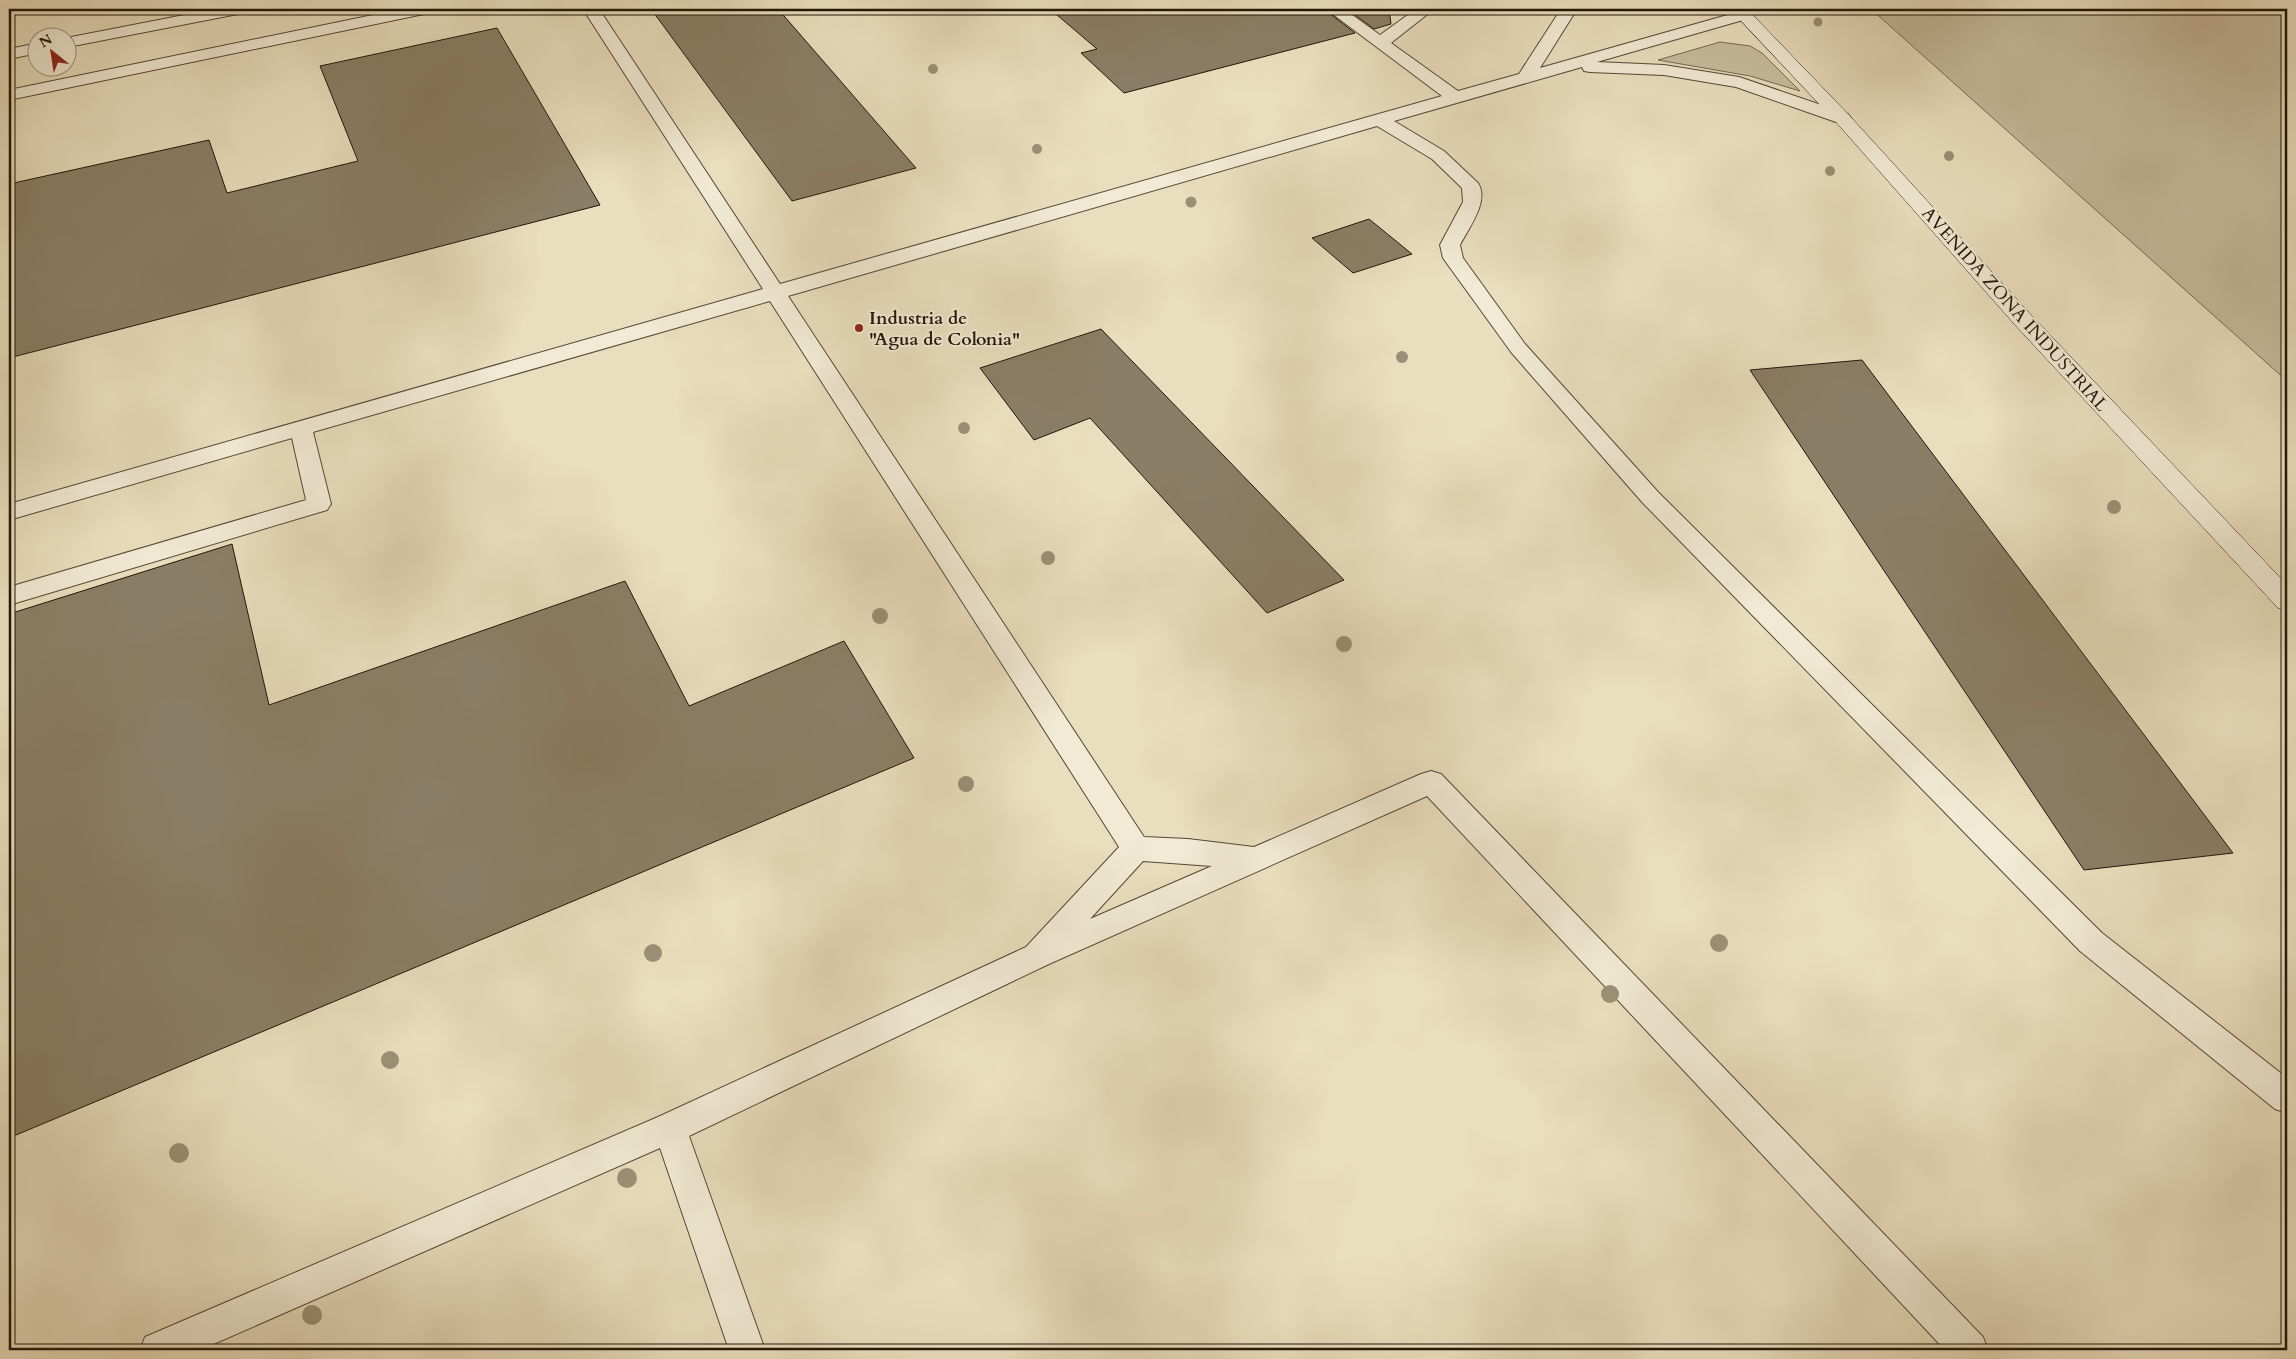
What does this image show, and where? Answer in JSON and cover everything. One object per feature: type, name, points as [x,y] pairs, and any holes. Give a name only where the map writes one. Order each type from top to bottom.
[{"type":"main road","name":"AVENIDA ZONA INDUSTRIAL","points":[[1747,12],[2024,321],[2287,601]]},
{"type":"lane","points":[[78,40],[238,9]]},
{"type":"lane","points":[[9,95],[424,9]]},
{"type":"lane","points":[[591,9],[1136,849]]},
{"type":"lane","points":[[1334,9],[1456,98]]},
{"type":"lane","points":[[1380,43],[1426,9]]},
{"type":"lane","points":[[1525,78],[1569,9]]},
{"type":"lane","points":[[9,512],[1380,120],[1747,12]]},
{"type":"lane","points":[[9,54],[28,50]]},
{"type":"lane","points":[[1567,66],[1664,70],[1740,82],[1842,118]]},
{"type":"lane","points":[[1380,120],[1438,155],[1471,187],[1472,202],[1450,245],[1453,258],[1518,348],[1650,497],[2091,942],[2287,1098]]},
{"type":"lane","points":[[9,596],[319,504],[301,428]]},
{"type":"lane","points":[[158,1350],[670,1128],[1037,956],[1431,782],[1970,1350]]},
{"type":"lane","points":[[1037,956],[1136,849],[1188,851],[1256,859]]},
{"type":"lane","points":[[670,1128],[747,1350]]},
{"type":"shaded area","points":[[1871,9],[2287,9],[2287,381]]},
{"type":"shaded area","points":[[1720,42],[1750,46],[1762,53],[1800,91],[1750,76],[1658,60]]},
{"type":"building","points":[[651,9],[778,9],[916,168],[792,201]]},
{"type":"building","points":[[1050,9],[1324,9],[1355,33],[1124,93],[1081,53],[1097,49]]},
{"type":"building","points":[[1347,9],[1389,9],[1391,24],[1374,29]]},
{"type":"building","points":[[497,28],[600,205],[9,358],[9,184],[209,140],[227,193],[358,161],[320,66]]},
{"type":"building","points":[[1369,219],[1412,254],[1353,273],[1312,238]]},
{"type":"building","points":[[1101,329],[1344,580],[1267,613],[1090,418],[1034,440],[980,368]]},
{"type":"building","points":[[1862,360],[2233,853],[2084,870],[1750,370]]},
{"type":"building","points":[[232,544],[269,705],[625,581],[689,706],[844,641],[914,758],[9,1138],[9,614]]},
{"type":"place","name":"Industria de \"Agua de Colonia\"","points":[[859,328]]}]
